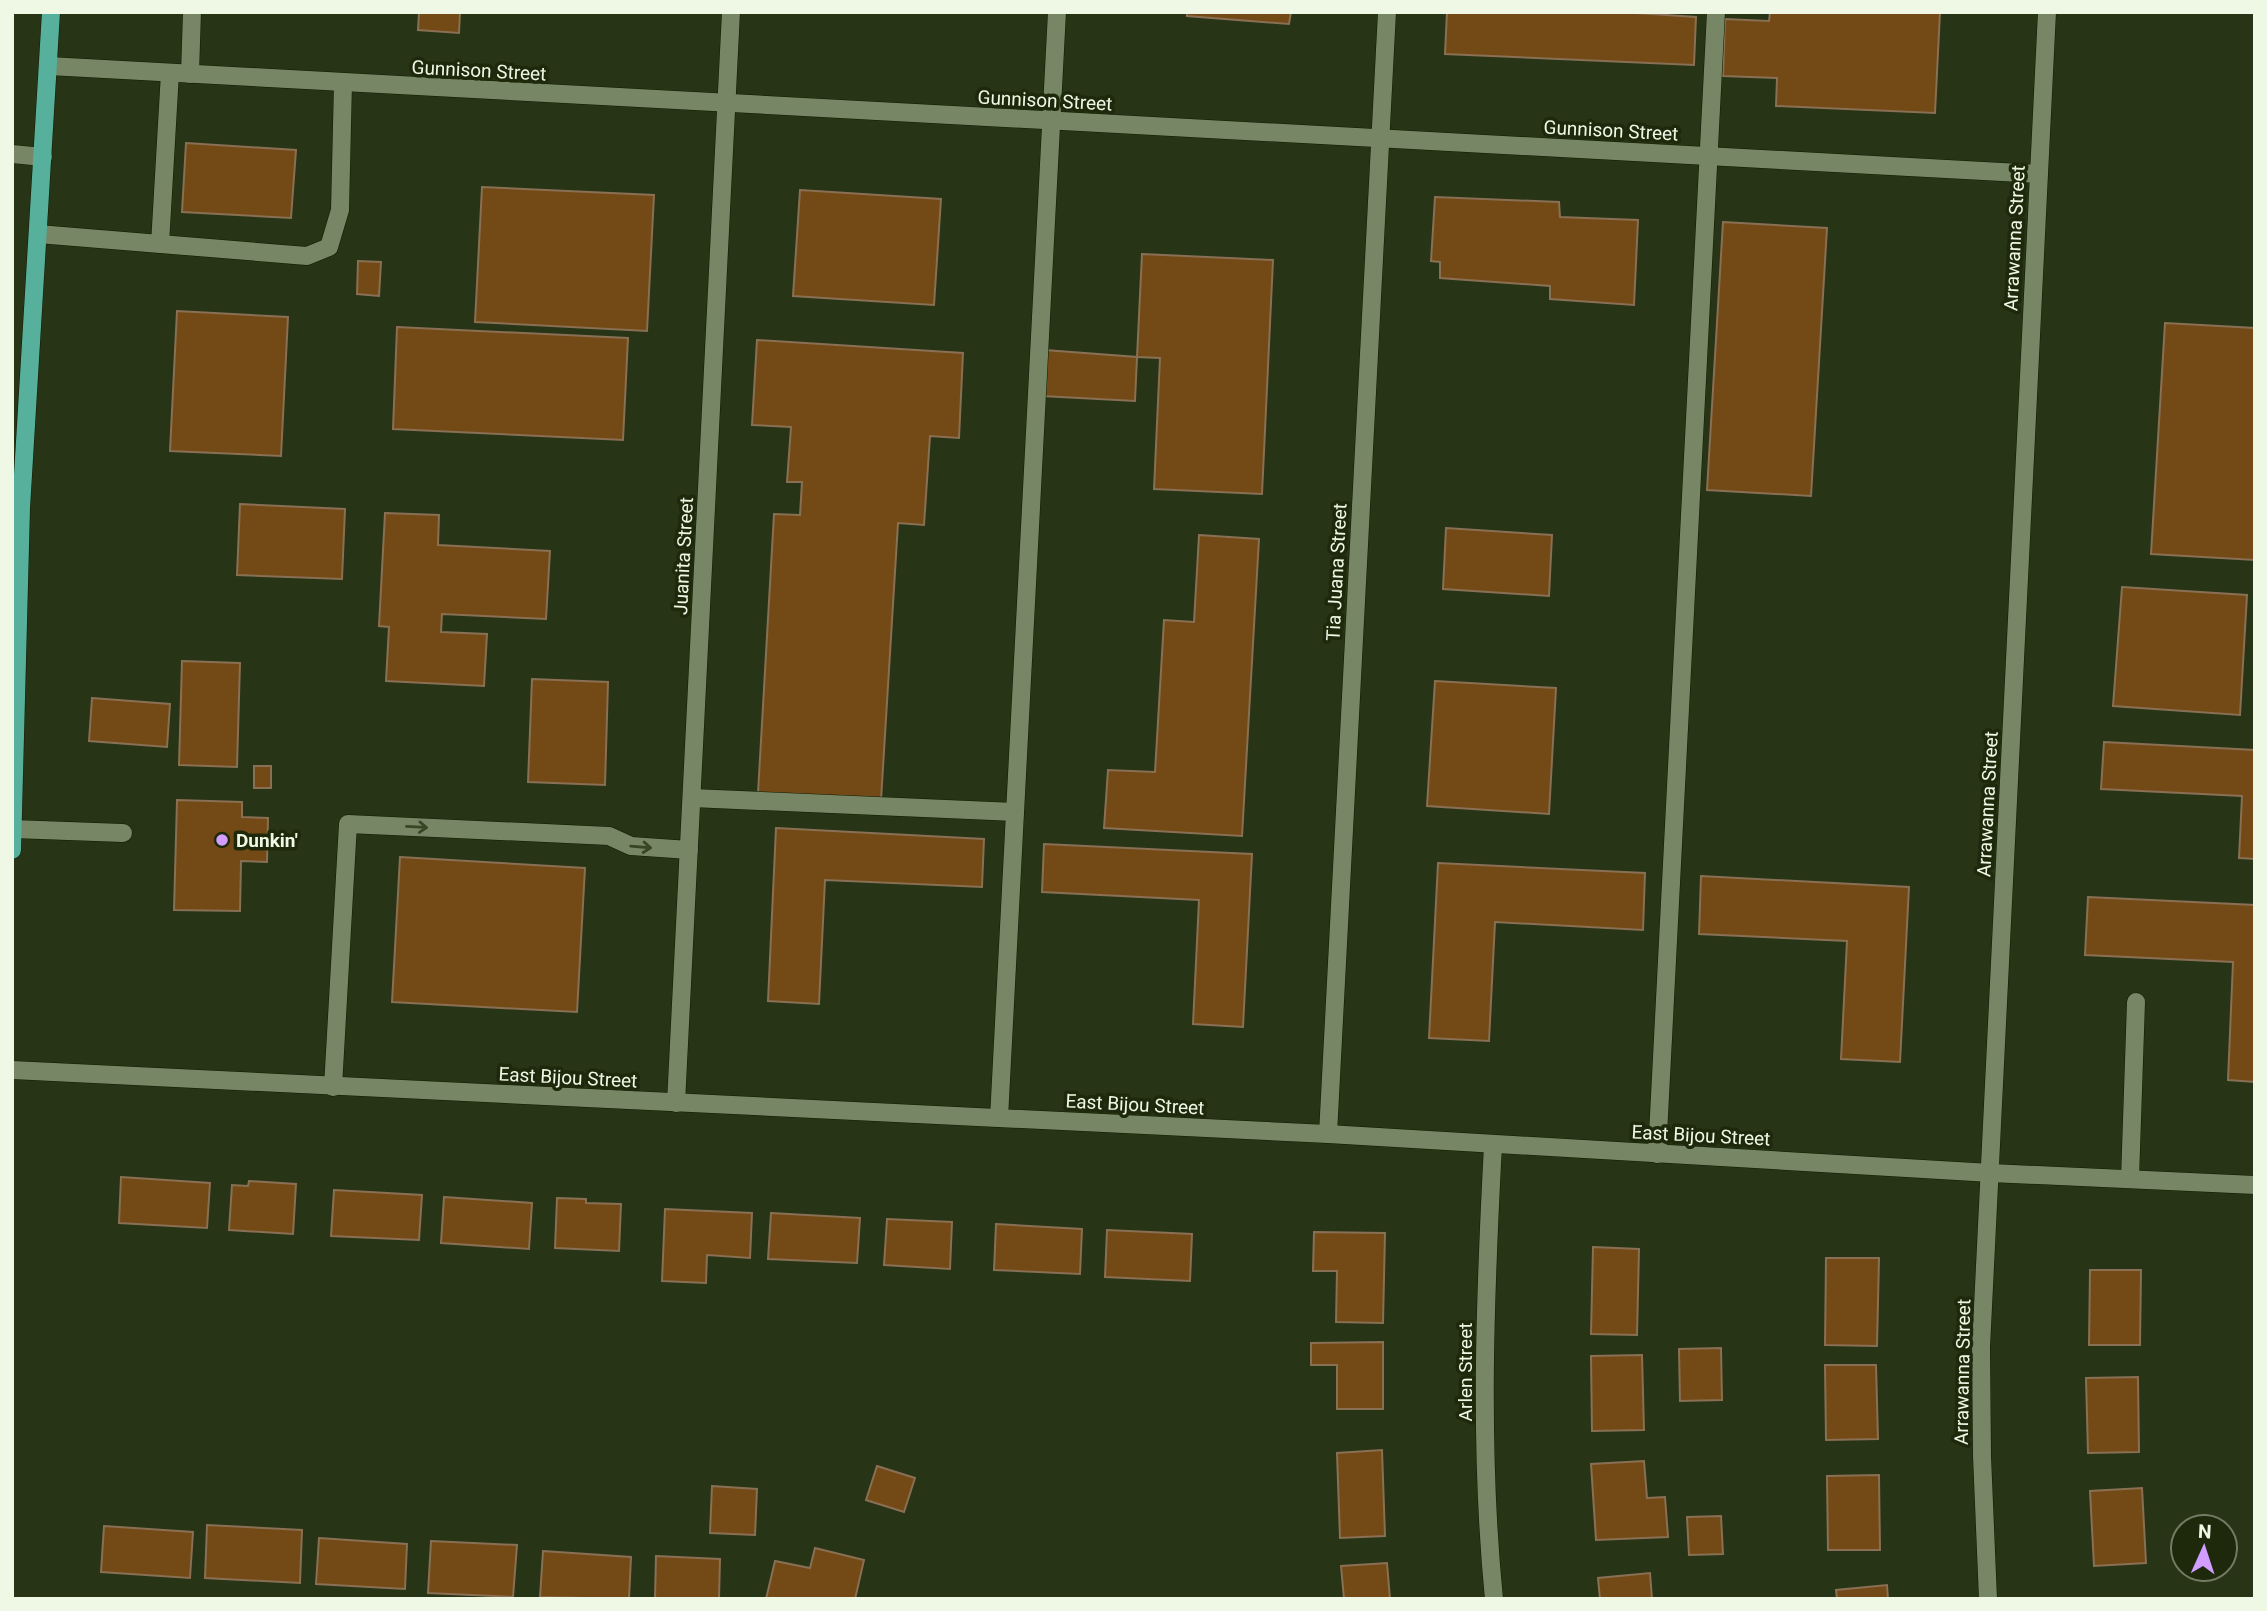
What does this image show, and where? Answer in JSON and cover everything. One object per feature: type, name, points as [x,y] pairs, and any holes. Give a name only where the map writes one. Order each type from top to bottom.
[{"type":"main road","points":[[12,850],[17,507],[38,234],[51,12]]},
{"type":"street","points":[[190,74],[192,12]]},
{"type":"street","name":"Juanita Street","points":[[676,1103],[731,12]]},
{"type":"street","points":[[999,1118],[1057,12]]},
{"type":"street","name":"Tia Juana Street","points":[[1328,1134],[1387,12]]},
{"type":"street","points":[[1657,1154],[1716,12]]},
{"type":"street","name":"Arrawanna Street","points":[[1988,1599],[1982,1456],[1982,1347],[2047,12]]},
{"type":"street","name":"Gunnison Street","points":[[49,66],[2038,174]]},
{"type":"street","points":[[160,244],[170,73]]},
{"type":"street","points":[[38,234],[307,256],[328,247],[340,210],[343,83]]},
{"type":"street","points":[[12,154],[43,157]]},
{"type":"street","points":[[692,798],[1015,811]]},
{"type":"street","points":[[333,1087],[348,824],[609,836],[631,846],[689,849]]},
{"type":"street","points":[[13,830],[123,833]]},
{"type":"street","points":[[2130,1180],[2136,1002]]},
{"type":"street","name":"East Bijou Street","points":[[12,1070],[1328,1134],[1991,1173],[2255,1185]]},
{"type":"street","name":"Arlen Street","points":[[1493,1145],[1486,1278],[1485,1464],[1494,1599]]},
{"type":"building","points":[[419,12],[460,12],[459,33],[418,30]]},
{"type":"building","points":[[1187,12],[1291,12],[1289,24],[1187,16]]},
{"type":"building","points":[[1447,12],[1621,12],[1696,17],[1694,65],[1445,54]]},
{"type":"building","points":[[1770,12],[1940,12],[1935,113],[1776,106],[1777,78],[1723,76],[1725,19],[1769,21]]},
{"type":"building","points":[[186,143],[296,150],[291,218],[182,212]]},
{"type":"building","points":[[482,187],[654,195],[647,331],[475,322]]},
{"type":"building","points":[[800,190],[941,199],[934,305],[793,296]]},
{"type":"building","points":[[1435,197],[1559,202],[1560,217],[1638,220],[1634,305],[1550,299],[1550,286],[1440,278],[1440,262],[1431,261]]},
{"type":"building","points":[[1723,222],[1827,228],[1811,496],[1707,490]]},
{"type":"building","points":[[1142,254],[1273,260],[1262,494],[1154,489],[1160,358],[1137,357]]},
{"type":"building","points":[[358,261],[381,262],[379,296],[357,294]]},
{"type":"building","points":[[177,311],[288,317],[281,456],[170,451]]},
{"type":"building","points":[[2165,323],[2255,328],[2255,560],[2151,554]]},
{"type":"building","points":[[397,327],[628,338],[623,440],[393,429]]},
{"type":"building","points":[[757,340],[963,353],[959,438],[930,436],[924,525],[898,523],[881,800],[758,793],[774,514],[800,515],[802,482],[787,482],[791,427],[752,425]]},
{"type":"building","points":[[1045,350],[1137,357],[1135,401],[1042,396]]},
{"type":"building","points":[[240,504],[345,509],[342,579],[237,575]]},
{"type":"building","points":[[385,513],[439,515],[438,545],[550,551],[546,619],[442,614],[441,632],[487,634],[484,686],[386,681],[389,627],[379,626]]},
{"type":"building","points":[[1446,528],[1552,535],[1549,596],[1443,589]]},
{"type":"building","points":[[1199,535],[1259,539],[1242,836],[1104,828],[1108,770],[1155,772],[1164,620],[1194,622]]},
{"type":"building","points":[[2122,587],[2247,595],[2240,715],[2113,706]]},
{"type":"building","points":[[182,661],[240,663],[237,767],[179,765]]},
{"type":"building","points":[[532,679],[608,682],[605,785],[528,782]]},
{"type":"building","points":[[1435,681],[1556,688],[1549,814],[1427,806]]},
{"type":"building","points":[[92,698],[170,704],[167,747],[89,741]]},
{"type":"building","points":[[2104,742],[2255,750],[2255,859],[2239,858],[2242,796],[2101,789]]},
{"type":"building","points":[[254,766],[271,766],[271,788],[254,788]]},
{"type":"building","name":"Dunkin'","points":[[177,800],[242,802],[242,817],[268,818],[267,862],[241,861],[240,911],[174,910]]},
{"type":"building","points":[[776,828],[984,839],[982,887],[825,880],[819,1004],[768,1001]]},
{"type":"building","points":[[1044,844],[1252,854],[1243,1027],[1193,1024],[1199,900],[1042,892]]},
{"type":"building","points":[[400,857],[585,868],[577,1012],[392,1002]]},
{"type":"building","points":[[1438,863],[1645,873],[1643,930],[1495,922],[1489,1041],[1429,1038]]},
{"type":"building","points":[[1701,876],[1909,887],[1900,1062],[1841,1059],[1847,941],[1699,934]]},
{"type":"building","points":[[2088,897],[2255,905],[2255,1082],[2228,1080],[2233,962],[2085,955]]},
{"type":"building","points":[[121,1177],[210,1183],[207,1228],[119,1223]]},
{"type":"building","points":[[249,1181],[296,1184],[293,1234],[229,1230],[232,1185],[248,1186]]},
{"type":"building","points":[[334,1190],[422,1195],[419,1240],[331,1236]]},
{"type":"building","points":[[444,1197],[532,1203],[529,1249],[441,1243]]},
{"type":"building","points":[[557,1198],[586,1199],[586,1203],[621,1204],[619,1251],[555,1248]]},
{"type":"building","points":[[665,1209],[752,1213],[750,1258],[707,1255],[706,1283],[662,1281]]},
{"type":"building","points":[[771,1213],[860,1218],[857,1263],[768,1259]]},
{"type":"building","points":[[887,1219],[952,1222],[950,1269],[884,1265]]},
{"type":"building","points":[[996,1224],[1082,1229],[1080,1274],[994,1270]]},
{"type":"building","points":[[1107,1230],[1192,1234],[1190,1281],[1105,1277]]},
{"type":"building","points":[[1314,1232],[1385,1233],[1383,1323],[1336,1322],[1337,1271],[1313,1271]]},
{"type":"building","points":[[1593,1247],[1639,1249],[1637,1335],[1591,1334]]},
{"type":"building","points":[[1826,1258],[1879,1258],[1877,1346],[1825,1345]]},
{"type":"building","points":[[2090,1270],[2141,1270],[2140,1345],[2089,1345]]},
{"type":"building","points":[[1383,1342],[1383,1409],[1337,1409],[1337,1365],[1311,1365],[1311,1343]]},
{"type":"building","points":[[1721,1348],[1722,1400],[1680,1401],[1679,1349]]},
{"type":"building","points":[[1642,1355],[1644,1430],[1592,1431],[1591,1356]]},
{"type":"building","points":[[1825,1365],[1876,1365],[1878,1439],[1826,1440]]},
{"type":"building","points":[[2138,1377],[2139,1452],[2088,1453],[2086,1378]]},
{"type":"building","points":[[1382,1450],[1385,1536],[1340,1538],[1337,1453]]},
{"type":"building","points":[[1644,1461],[1647,1498],[1665,1497],[1668,1537],[1596,1540],[1591,1464]]},
{"type":"building","points":[[877,1466],[915,1478],[904,1512],[866,1500]]},
{"type":"building","points":[[1879,1475],[1880,1550],[1828,1550],[1827,1476]]},
{"type":"building","points":[[712,1486],[757,1489],[755,1535],[710,1533]]},
{"type":"building","points":[[2142,1488],[2146,1563],[2094,1566],[2090,1491]]},
{"type":"building","points":[[1721,1516],[1723,1554],[1689,1555],[1687,1517]]},
{"type":"building","points":[[207,1525],[302,1530],[300,1583],[205,1578]]},
{"type":"building","points":[[104,1526],[193,1532],[190,1578],[101,1572]]},
{"type":"building","points":[[319,1538],[407,1544],[405,1589],[316,1584]]},
{"type":"building","points":[[431,1541],[517,1545],[513,1597],[428,1593]]},
{"type":"building","points":[[815,1548],[864,1560],[855,1599],[766,1599],[775,1561],[810,1568]]},
{"type":"building","points":[[543,1551],[631,1557],[629,1599],[540,1597]]},
{"type":"building","points":[[656,1556],[720,1559],[719,1599],[655,1599]]},
{"type":"building","points":[[1387,1563],[1390,1599],[1344,1599],[1341,1566]]},
{"type":"building","points":[[1650,1573],[1652,1599],[1600,1599],[1598,1578]]},
{"type":"building","points":[[1887,1585],[1888,1599],[1837,1599],[1836,1590]]},
{"type":"place","name":"Dunkin'","points":[[222,840]]}]
